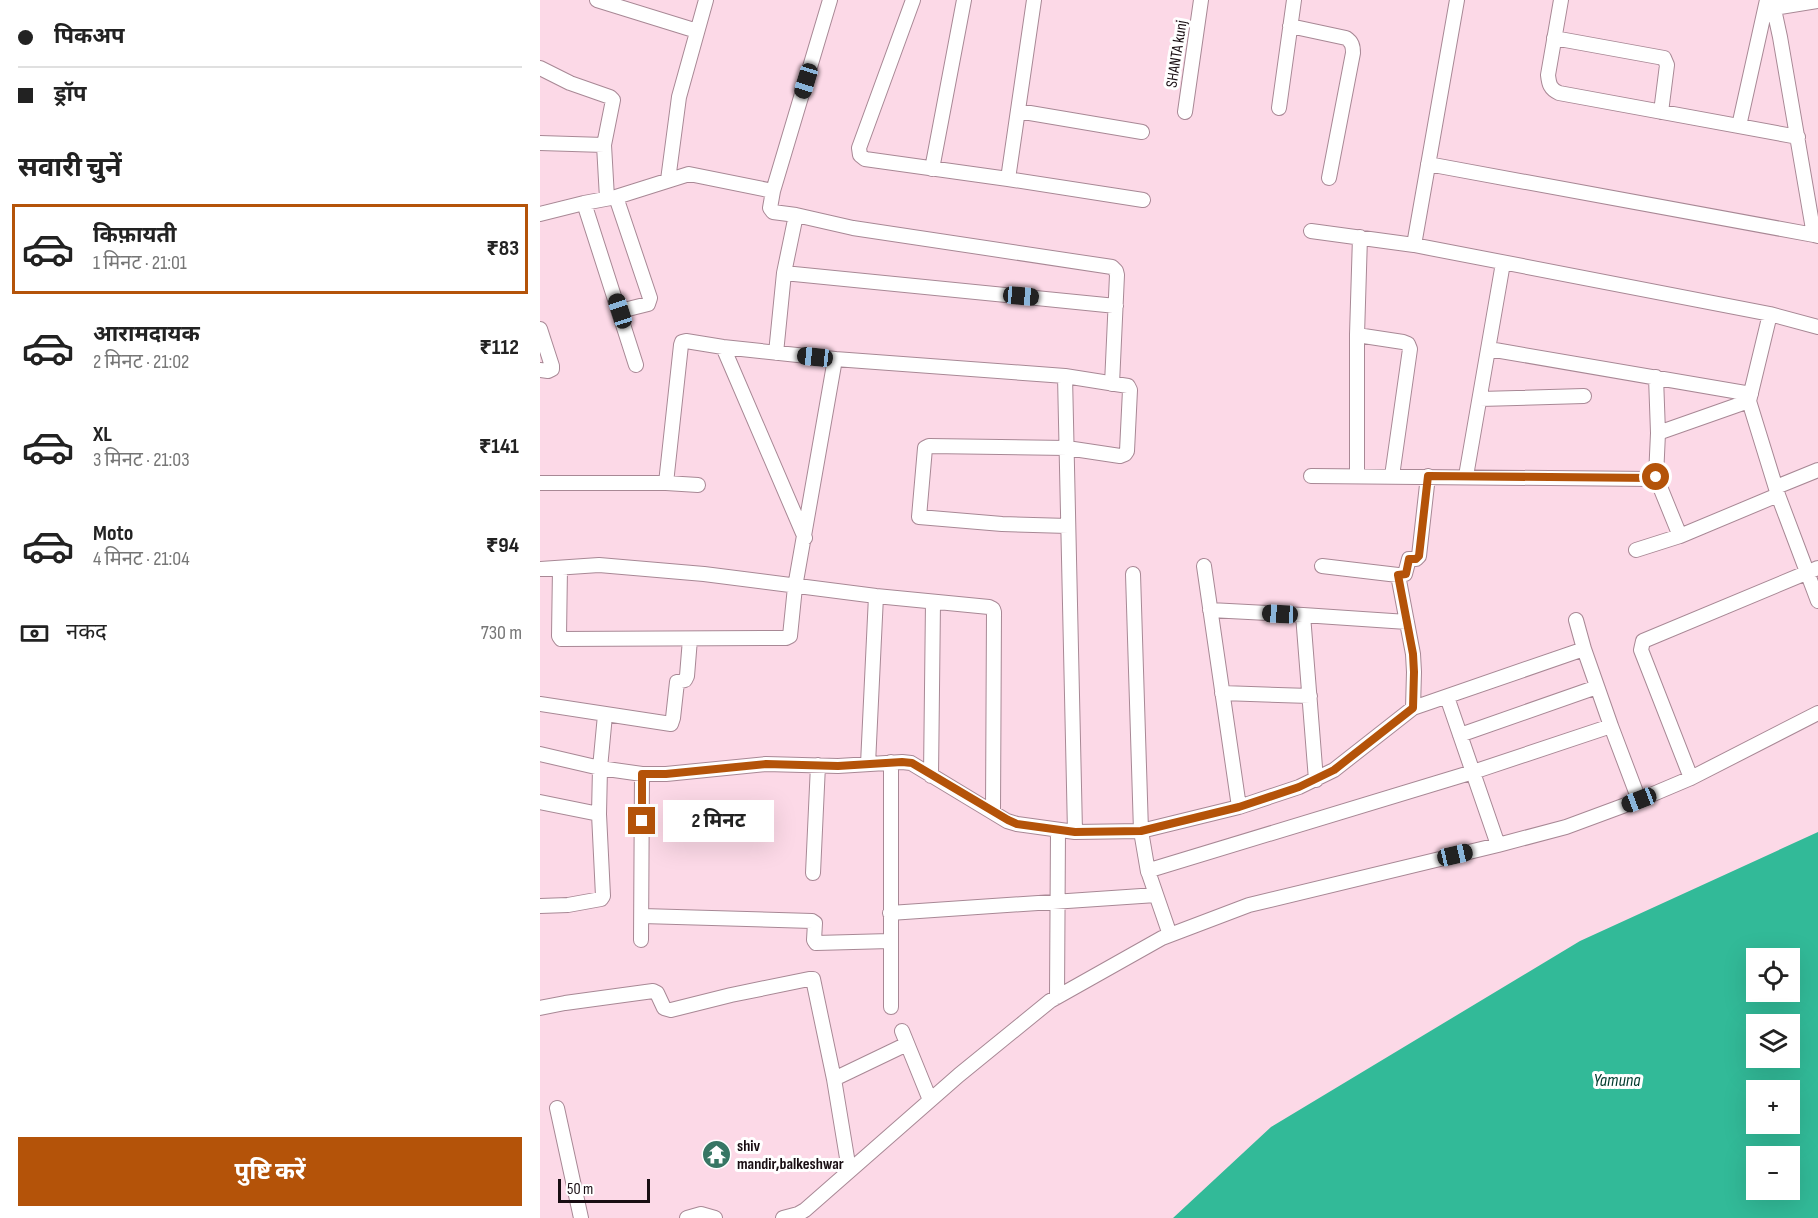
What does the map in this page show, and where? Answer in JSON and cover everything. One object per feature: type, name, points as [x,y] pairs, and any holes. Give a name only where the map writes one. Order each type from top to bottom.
[{"type":"street","points":[[597,0],[630,5],[697,31]]},
{"type":"street","points":[[668,180],[679,97],[706,0]]},
{"type":"street","points":[[913,0],[859,148],[860,155],[865,159],[1143,200]]},
{"type":"street","points":[[932,169],[964,0]]},
{"type":"street","points":[[1008,179],[1034,0]]},
{"type":"street","name":"SHANTA kunj","points":[[1185,112],[1202,0]]},
{"type":"street","points":[[1279,108],[1294,0]]},
{"type":"street","points":[[1414,245],[1457,0]]},
{"type":"street","points":[[1561,0],[1548,75],[1553,90],[1559,93],[1798,137]]},
{"type":"street","points":[[825,1],[773,191],[771,210],[854,228],[1112,267],[1117,274],[1112,384]]},
{"type":"street","points":[[1771,2],[1818,1]]},
{"type":"street","points":[[1428,164],[1816,236],[1771,2]]},
{"type":"street","points":[[1739,126],[1771,2]]},
{"type":"street","points":[[1290,26],[1346,38],[1353,47],[1329,178]]},
{"type":"street","points":[[1554,38],[1664,58],[1667,65],[1661,112]]},
{"type":"street","points":[[540,68],[613,100],[604,145],[611,197],[650,298],[648,304],[620,311]]},
{"type":"street","points":[[1018,111],[1142,132]]},
{"type":"street","points":[[540,143],[604,145]]},
{"type":"street","points":[[540,214],[611,197],[689,174],[773,191]]},
{"type":"street","points":[[584,202],[636,365]]},
{"type":"street","points":[[776,353],[784,273],[796,215]]},
{"type":"street","points":[[1311,231],[1414,245],[1770,314],[1818,327]]},
{"type":"street","points":[[1357,476],[1360,237]]},
{"type":"street","points":[[1466,476],[1503,263]]},
{"type":"street","points":[[784,273],[1116,306]]},
{"type":"street","points":[[1770,314],[1750,397],[1777,491],[1813,571],[1818,601]]},
{"type":"street","points":[[540,330],[552,369],[540,370]]},
{"type":"street","points":[[1357,335],[1403,342],[1408,344],[1410,349],[1392,476]]},
{"type":"street","points":[[666,483],[681,345],[686,341],[835,359],[1065,376],[1128,386],[1130,390],[1127,451],[1120,456],[1067,448],[926,447],[919,516],[921,518],[1068,526]]},
{"type":"street","points":[[723,347],[804,538]]},
{"type":"street","points":[[1489,349],[1656,376],[1750,397]]},
{"type":"street","points":[[560,568],[559,636],[561,639],[786,638],[790,636],[795,586],[835,359]]},
{"type":"street","points":[[1065,376],[1075,832]]},
{"type":"street","points":[[1656,376],[1658,433],[1656,477],[1680,536]]},
{"type":"street","points":[[1480,399],[1584,396]]},
{"type":"street","points":[[1658,433],[1750,397]]},
{"type":"street","points":[[1636,550],[1680,536],[1818,470]]},
{"type":"street","points":[[1311,476],[1656,477]]},
{"type":"street","points":[[1322,566],[1406,574],[1409,559],[1416,559],[1419,556],[1428,476]]},
{"type":"street","points":[[540,483],[698,485]]},
{"type":"street","points":[[540,569],[599,565],[704,574],[993,609],[993,811]]},
{"type":"street","points":[[1204,566],[1239,807]]},
{"type":"street","points":[[1691,778],[1641,650],[1643,640],[1813,571]]},
{"type":"street","points":[[1133,574],[1141,831],[1148,872],[1170,935]]},
{"type":"street","points":[[1398,575],[1414,672],[1413,708]]},
{"type":"street","points":[[868,764],[876,596]]},
{"type":"street","points":[[931,776],[933,602]]},
{"type":"street","points":[[1210,610],[1407,622]]},
{"type":"street","points":[[1303,615],[1316,780]]},
{"type":"street","points":[[1576,620],[1597,687],[1639,800]]},
{"type":"street","points":[[540,704],[670,724],[673,718],[677,682],[687,679],[690,639]]},
{"type":"street","points":[[540,754],[600,768],[642,774],[666,774],[766,764],[912,763],[1017,824],[1075,832],[1141,831],[1239,807],[1316,780],[1350,759],[1413,708],[1584,649]]},
{"type":"street","points":[[1460,735],[1597,687]]},
{"type":"street","points":[[1222,693],[1310,696]]},
{"type":"street","points":[[1447,697],[1498,845]]},
{"type":"street","points":[[783,1218],[805,1210],[930,1100],[1057,997],[1170,935],[1249,905],[1566,827],[1691,778],[1818,713]]},
{"type":"street","points":[[540,906],[568,905],[603,896],[599,814],[605,715]]},
{"type":"street","points":[[1148,872],[1473,772],[1611,726]]},
{"type":"street","points":[[891,762],[891,1007]]},
{"type":"street","points":[[813,873],[818,765]]},
{"type":"street","points":[[641,940],[642,774]]},
{"type":"street","points":[[540,802],[599,814]]},
{"type":"street","points":[[1057,997],[1058,830]]},
{"type":"street","points":[[890,913],[1156,895]]},
{"type":"street","points":[[642,916],[812,921],[815,923],[814,940],[816,943],[890,941]]},
{"type":"street","points":[[540,1008],[653,991],[657,993],[664,1008],[671,1010],[731,995],[813,979],[834,1079],[849,1170]]},
{"type":"street","points":[[834,1079],[904,1037],[930,1100]]},
{"type":"street","points":[[557,1108],[581,1218]]},
{"type":"street","points":[[687,1218],[701,1214],[715,1218]]},
{"type":"water","name":"Yamuna","points":[[1818,832],[1818,1218],[1173,1218],[1271,1127],[1580,941]]},
{"type":"place","name":"shiv mandir,balkeshwar","points":[[716,1155]]},
{"type":"route","points":[[642,821],[642,774],[666,774],[766,764],[838,766],[891,762],[912,763],[1017,824],[1075,832],[1141,831],[1239,807],[1299,787],[1316,780],[1350,759],[1413,708],[1413,654],[1398,575],[1406,574],[1409,559],[1416,559],[1419,556],[1428,476],[1656,477]]}]
